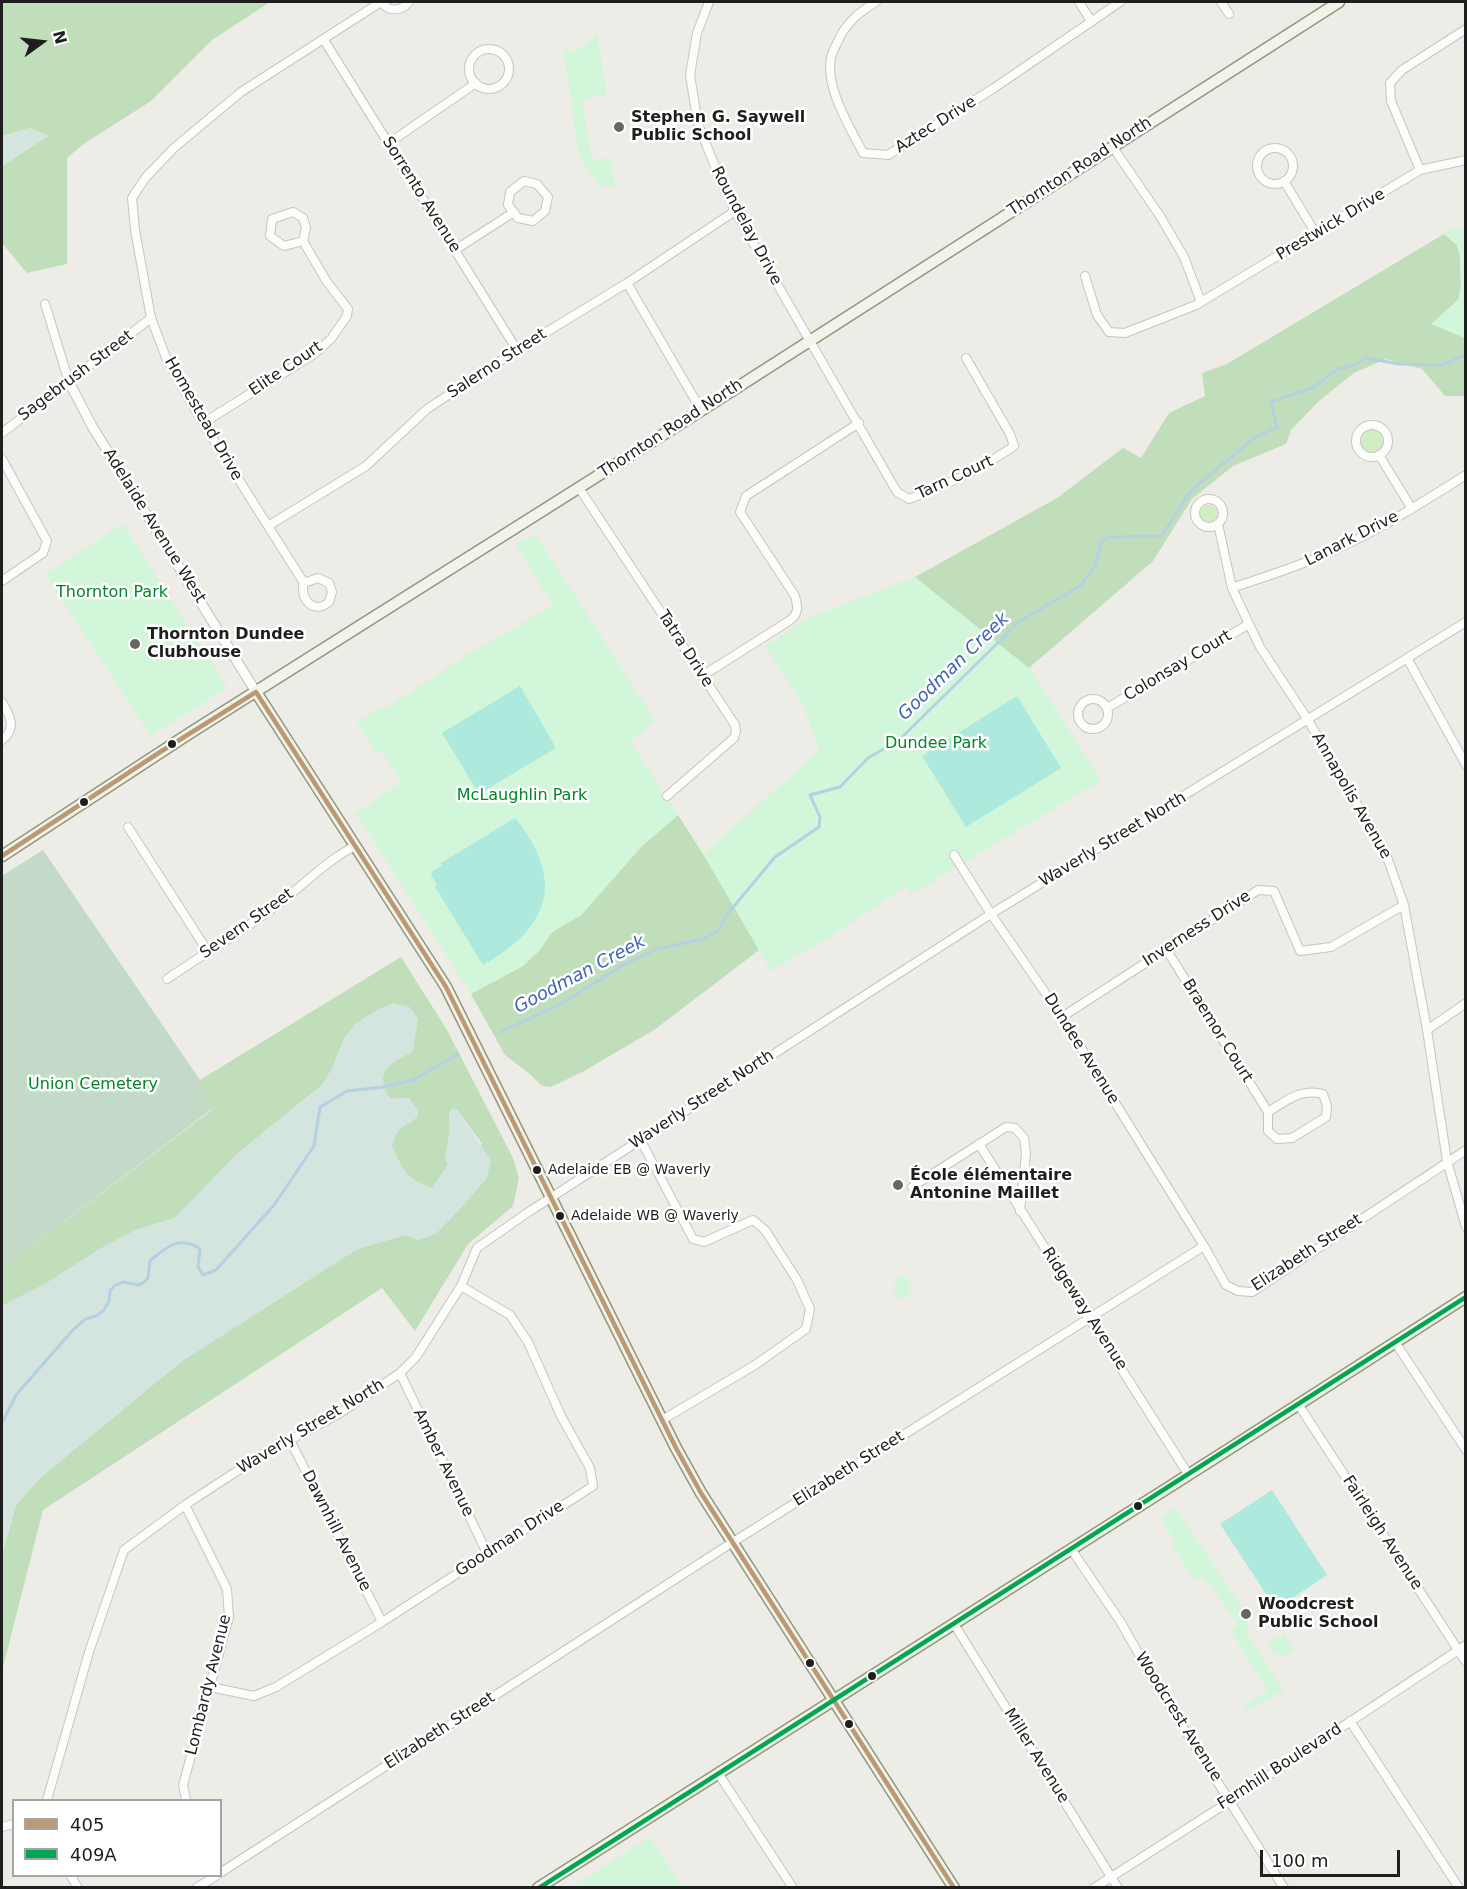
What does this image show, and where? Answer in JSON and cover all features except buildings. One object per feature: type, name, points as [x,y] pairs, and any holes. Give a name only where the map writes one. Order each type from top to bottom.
[{"type":"main road","name":"Thornton Road North","points":[[2,856],[157,754],[579,488],[1340,2]]},
{"type":"main road","name":"Adelaide Avenue West","points":[[256,692],[446,987],[662,1420],[701,1493],[954,1887]]},
{"type":"main road","points":[[538,1887],[1466,1297]]},
{"type":"street","points":[[381,2],[391,9],[398,10],[409,2]]},
{"type":"street","name":"Homestead Drive","points":[[304,583],[203,423],[167,360],[151,318],[135,230],[132,198],[146,177],[175,147],[233,99],[381,2]]},
{"type":"street","name":"Roundelay Drive","points":[[708,2],[697,33],[690,75],[698,124],[735,211],[809,341]]},
{"type":"street","name":"Aztec Drive","points":[[876,2],[862,10],[844,28],[831,57],[830,71],[837,101],[863,153],[888,155],[994,88],[1120,2]]},
{"type":"street","points":[[1079,2],[1090,21]]},
{"type":"street","points":[[1221,2],[1229,14]]},
{"type":"street","points":[[1420,170],[1391,101],[1390,83],[1402,70],[1466,29]]},
{"type":"street","name":"Sorrento Avenue","points":[[324,40],[517,350]]},
{"type":"street","points":[[483,49],[495,49],[505,57],[509,65],[506,81],[494,88],[483,88],[476,83],[468,70],[472,56],[483,49]]},
{"type":"street","points":[[389,143],[476,83]]},
{"type":"street","points":[[1112,146],[1160,216],[1184,257],[1200,302]]},
{"type":"street","points":[[1267,149],[1282,149],[1289,155],[1293,165],[1292,171],[1284,181],[1267,182],[1258,173],[1259,158],[1267,149]]},
{"type":"street","name":"Prestwick Drive","points":[[1085,276],[1097,315],[1109,332],[1125,333],[1200,302],[1420,170],[1466,160]]},
{"type":"street","points":[[524,181],[537,184],[548,197],[545,211],[533,221],[518,218],[514,212],[508,205],[510,192],[524,181]]},
{"type":"street","points":[[1284,181],[1316,234]]},
{"type":"street","name":"Salerno Street","points":[[268,526],[366,466],[427,409],[517,350],[627,283],[735,211]]},
{"type":"street","name":"Elite Court","points":[[203,423],[314,354],[331,339],[347,316],[348,309],[327,282],[303,242],[306,228],[303,218],[293,212],[272,219],[270,236],[284,246],[303,242]]},
{"type":"street","points":[[455,250],[514,212]]},
{"type":"street","points":[[627,283],[701,410]]},
{"type":"street","name":"Adelaide Avenue West","points":[[45,304],[69,382],[93,426],[256,692]]},
{"type":"street","name":"Sagebrush Street","points":[[2,433],[151,318]]},
{"type":"street","name":"Tarn Court","points":[[809,341],[859,423],[897,492],[909,499],[997,458],[1014,446],[1010,434],[966,358]]},
{"type":"street","points":[[702,676],[795,617],[798,611],[795,596],[740,512],[746,496],[859,423]]},
{"type":"street","points":[[1366,425],[1377,425],[1385,432],[1387,448],[1379,455],[1369,457],[1359,452],[1356,447],[1358,432],[1366,425]]},
{"type":"street","points":[[1379,455],[1412,509]]},
{"type":"street","points":[[2,459],[47,541],[43,553],[2,581]]},
{"type":"street","name":"Lanark Drive","points":[[1232,588],[1299,566],[1345,546],[1412,509],[1466,474]]},
{"type":"street","name":"Tatra Drive","points":[[579,488],[735,725],[735,735],[667,796]]},
{"type":"street","name":"Annapolis Avenue","points":[[1218,524],[1232,588],[1248,624],[1260,647],[1308,720],[1386,854],[1404,905],[1427,1030],[1447,1161],[1466,1227]]},
{"type":"street","name":"Waverly Street North","points":[[47,1799],[89,1652],[124,1550],[185,1505],[284,1441],[291,1440],[340,1413],[400,1373],[416,1357],[461,1286],[477,1248],[640,1139],[991,914],[1466,622]]},
{"type":"street","name":"Colonsay Court","points":[[1107,708],[1248,624]]},
{"type":"street","points":[[1407,658],[1466,765]]},
{"type":"street","name":"Colonsay Court","points":[[1087,700],[1099,700],[1107,708],[1107,720],[1099,728],[1088,729],[1079,720],[1079,709],[1087,700]]},
{"type":"street","points":[[2,702],[9,714],[11,726],[8,735],[2,740]]},
{"type":"street","points":[[128,828],[208,952]]},
{"type":"street","name":"Severn Street","points":[[166,979],[276,906],[337,855],[355,846]]},
{"type":"street","name":"Dundee Avenue","points":[[954,855],[991,914],[1062,1017],[1204,1246]]},
{"type":"street","name":"Inverness Drive","points":[[1062,1017],[1258,890],[1274,891],[1300,951],[1331,947],[1404,905]]},
{"type":"street","name":"Braemor Court","points":[[1166,949],[1268,1112],[1268,1131],[1277,1138],[1292,1138],[1326,1117],[1327,1106],[1323,1094],[1312,1091],[1297,1095],[1268,1112]]},
{"type":"street","points":[[1427,1030],[1466,1004]]},
{"type":"street","points":[[912,1186],[1006,1128],[1015,1128],[1024,1138],[1026,1154],[1020,1211]]},
{"type":"street","points":[[640,1139],[693,1239],[704,1242],[753,1220],[765,1230],[797,1280],[810,1309],[806,1329],[755,1365],[662,1420]]},
{"type":"street","name":"Ridgeway Avenue","points":[[979,1144],[1188,1474]]},
{"type":"street","name":"Elizabeth Street","points":[[222,1872],[732,1542],[1204,1246],[1226,1285],[1238,1291],[1252,1292],[1466,1150]]},
{"type":"street","name":"Goodman Drive","points":[[210,1687],[254,1696],[276,1687],[382,1622],[593,1486],[590,1468],[561,1416],[528,1342],[510,1315],[461,1286]]},
{"type":"street","points":[[1395,1342],[1466,1450]]},
{"type":"street","name":"Amber Avenue","points":[[400,1373],[487,1553]]},
{"type":"street","name":"Fairleigh Avenue","points":[[1298,1404],[1462,1648],[1466,1662]]},
{"type":"street","name":"Dawnhill Avenue","points":[[291,1440],[382,1622]]},
{"type":"street","name":"Lombardy Avenue","points":[[185,1505],[227,1589],[229,1617],[183,1785],[186,1799]]},
{"type":"street","name":"Woodcrest Avenue","points":[[1071,1549],[1120,1621],[1153,1679],[1284,1887]]},
{"type":"street","name":"Miller Avenue","points":[[954,1624],[1118,1887]]},
{"type":"street","name":"Fernhill Boulevard","points":[[1094,1887],[1230,1801],[1462,1648]]},
{"type":"street","points":[[1350,1721],[1459,1887]]},
{"type":"street","points":[[718,1773],[793,1887]]},
{"type":"street","points":[[196,1887],[213,1877]]},
{"type":"green space","points":[[2,2],[270,2],[212,40],[151,101],[82,145],[67,158],[67,264],[27,273],[2,243],[2,166],[48,136],[30,128],[2,136]]},
{"type":"green space","points":[[597,34],[607,95],[582,99],[592,160],[610,158],[615,187],[599,185],[579,156],[564,52],[580,49]]},
{"type":"green space","points":[[1453,228],[1465,229],[1465,338],[1431,324],[1459,299],[1460,257],[1457,245],[1444,234]]},
{"type":"green space","points":[[1444,234],[1457,245],[1460,256],[1461,285],[1459,299],[1432,324],[1465,338],[1465,396],[1445,396],[1422,369],[1386,359],[1354,373],[1320,400],[1291,430],[1286,444],[1233,466],[1192,499],[1153,561],[1029,668],[892,672],[915,577],[1057,498],[1123,448],[1141,458],[1169,413],[1205,396],[1202,373],[1227,364]]},
{"type":"green space","points":[[1372,429],[1381,432],[1384,441],[1381,450],[1372,453],[1363,450],[1360,441],[1363,432]]},
{"type":"green space","points":[[1205,505],[1213,505],[1218,510],[1216,521],[1205,523],[1200,518],[1200,510]]},
{"type":"green space","name":"Thornton Park","points":[[123,524],[227,687],[151,736],[45,574]]},
{"type":"green space","name":"McLaughlin Park","points":[[536,535],[655,720],[630,741],[678,815],[642,846],[581,915],[552,932],[539,951],[522,966],[471,994],[359,818],[354,815],[401,782],[382,751],[376,753],[357,722],[384,706],[386,708],[467,655],[553,605],[515,544]]},
{"type":"green space","name":"Dundee Park","points":[[915,577],[1029,668],[1101,780],[912,894],[906,886],[831,936],[771,971],[703,854],[819,751],[802,702],[765,646],[811,617]]},
{"type":"green space","points":[[678,815],[703,854],[817,906],[654,1030],[584,1071],[551,1087],[542,1086],[505,1055],[471,994],[523,966],[539,951],[552,932],[581,915],[642,846]]},
{"type":"green space","name":"Union Cemetery","points":[[43,850],[200,1080],[212,1109],[2,1269],[2,876]]},
{"type":"green space","points":[[401,957],[447,1030],[513,1158],[519,1178],[513,1206],[468,1244],[415,1331],[382,1288],[43,1510],[2,1671],[2,1555],[16,1505],[41,1477],[182,1361],[357,1249],[405,1235],[419,1240],[482,1144],[457,1109],[449,1114],[450,1131],[445,1159],[448,1165],[432,1188],[410,1177],[391,1146],[399,1129],[418,1116],[418,1110],[408,1098],[391,1099],[385,1091],[383,1076],[388,1067],[413,1051],[345,1037],[332,1069],[322,1085],[237,1154],[175,1218],[136,1230],[105,1246],[45,1284],[2,1306],[2,1269],[212,1110],[200,1080]]},
{"type":"green space","points":[[898,1276],[905,1276],[912,1287],[909,1297],[899,1299],[893,1289]]},
{"type":"green space","points":[[1176,1508],[1248,1617],[1247,1634],[1284,1690],[1247,1711],[1244,1706],[1268,1690],[1230,1630],[1238,1625],[1203,1575],[1195,1581],[1172,1544],[1175,1541],[1161,1519]]},
{"type":"green space","points":[[1284,1633],[1294,1652],[1287,1655],[1275,1655],[1269,1645]]},
{"type":"green space","points":[[650,1837],[682,1887],[570,1888]]},
{"type":"shaded area","points":[[30,128],[48,136],[2,166],[2,136]]},
{"type":"shaded area","points":[[520,686],[556,748],[479,794],[442,733]]},
{"type":"shaded area","points":[[1017,696],[1061,768],[966,827],[922,756]]},
{"type":"shaded area","points":[[515,818],[531,841],[541,862],[545,882],[543,900],[536,918],[524,935],[483,965],[435,887],[437,885],[431,875],[442,865],[441,863]]},
{"type":"shaded area","points":[[393,1003],[410,1007],[418,1019],[413,1051],[389,1066],[383,1081],[384,1089],[391,1099],[409,1098],[418,1110],[418,1116],[400,1129],[392,1146],[399,1161],[406,1173],[417,1182],[432,1188],[448,1165],[445,1159],[450,1131],[449,1114],[452,1108],[457,1109],[491,1161],[487,1178],[436,1234],[419,1240],[404,1235],[357,1249],[182,1361],[41,1477],[16,1505],[2,1555],[2,1306],[45,1284],[105,1246],[136,1230],[175,1218],[237,1154],[322,1085],[332,1069],[345,1037],[356,1023]]},
{"type":"shaded area","points":[[1272,1490],[1327,1575],[1276,1609],[1220,1524]]},
{"type":"waterway","name":"Goodman Creek","points":[[500,1032],[559,1005],[625,964],[657,949],[703,939],[718,931],[725,917],[775,857],[819,827],[820,817],[810,795],[840,787],[868,758],[898,741],[1020,621],[1080,586],[1095,567],[1101,542],[1108,537],[1162,536],[1195,487],[1254,438],[1277,427],[1271,402],[1314,387],[1337,369],[1355,365],[1366,358],[1399,364],[1442,365],[1466,355]]},
{"type":"waterway","name":"Goodman Creek","points":[[2,1423],[16,1395],[72,1331],[85,1319],[96,1316],[104,1310],[109,1301],[110,1291],[115,1285],[124,1282],[138,1285],[143,1283],[148,1278],[150,1261],[167,1247],[179,1243],[192,1245],[200,1249],[198,1267],[203,1275],[216,1270],[274,1205],[314,1146],[320,1107],[347,1091],[383,1087],[413,1080],[458,1054]]},
{"type":"transit line","name":"405","points":[[2,856],[256,692],[446,987],[676,1448],[701,1493],[954,1888]]},
{"type":"transit line","name":"409A","points":[[539,1888],[1466,1297]]},
{"type":"place","name":"Stephen G. Saywell Public School","points":[[619,127]]},
{"type":"place","name":"Thornton Dundee Clubhouse","points":[[135,644]]},
{"type":"place","name":"Adelaide EB @ Waverly","points":[[537,1170]]},
{"type":"place","name":"École élémentaire Antonine Maillet","points":[[898,1185]]},
{"type":"place","name":"Adelaide WB @ Waverly","points":[[560,1216]]},
{"type":"place","name":"Woodcrest Public School","points":[[1246,1614]]}]
